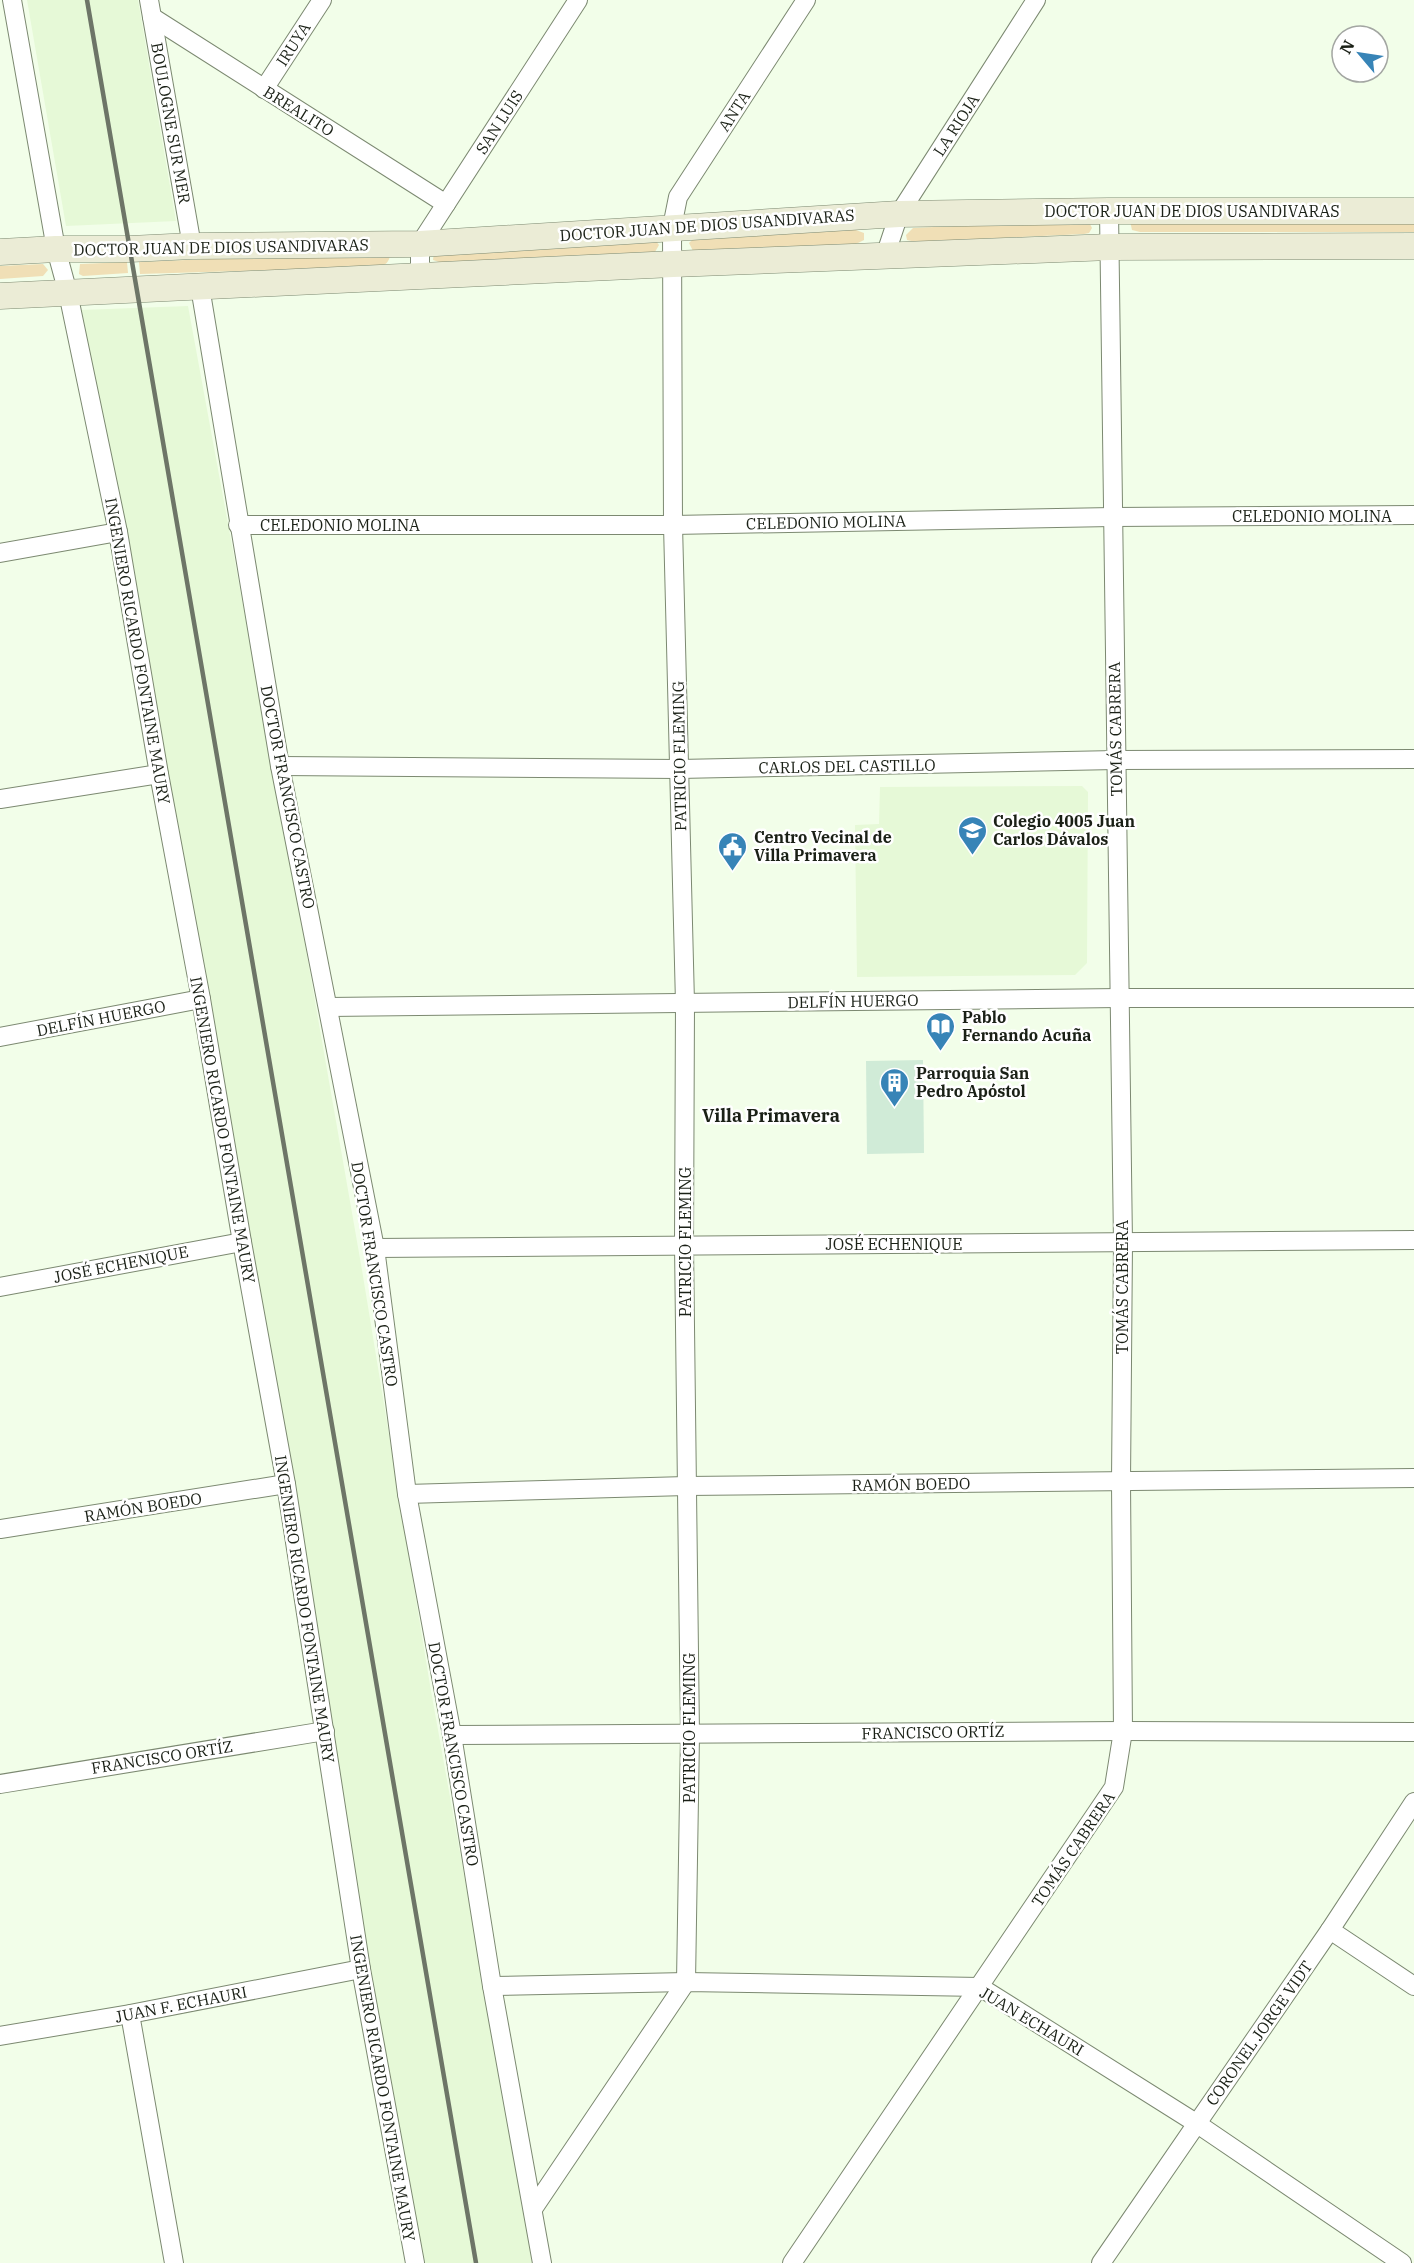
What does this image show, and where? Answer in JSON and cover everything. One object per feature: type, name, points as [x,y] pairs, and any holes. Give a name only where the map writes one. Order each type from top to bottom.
[{"type":"main road","name":"DOCTOR JUAN DE DIOS USANDIVARAS","points":[[0,252],[192,246],[420,244],[899,214],[1414,211]]},
{"type":"main road","points":[[0,296],[673,264],[1110,247],[1414,246]]},
{"type":"street","name":"INGENIERO RICARDO FONTAINE MAURY","points":[[12,0],[56,249],[68,293],[118,532],[286,1484],[361,1969],[415,2263]]},
{"type":"street","name":"IRUYA","points":[[264,89],[322,0]]},
{"type":"street","name":"SAN LUIS","points":[[420,244],[578,0]]},
{"type":"street","name":"ANTA","points":[[672,227],[678,197],[806,0]]},
{"type":"street","name":"LA RIOJA","points":[[885,255],[899,214],[1036,0]]},
{"type":"street","name":"BREALITO","points":[[151,9],[264,89],[446,204]]},
{"type":"street","name":"BOULOGNE SUR MER","points":[[151,9],[192,246]]},
{"type":"street","name":"TOMÁS CABRERA","points":[[792,2263],[1114,1787],[1123,1731],[1121,1482],[1123,1243],[1109,211]]},
{"type":"street","name":"PATRICIO FLEMING","points":[[672,227],[673,525],[685,1003],[684,1245],[690,1735],[686,1982]]},
{"type":"street","points":[[420,244],[420,277]]},
{"type":"street","name":"DOCTOR FRANCISCO CASTRO","points":[[200,287],[280,766],[375,1248],[407,1494],[452,1735],[492,1986],[542,2263]]},
{"type":"street","name":"CELEDONIO MOLINA","points":[[238,525],[673,525],[1112,517],[1414,515]]},
{"type":"street","points":[[0,553],[118,532]]},
{"type":"street","name":"CARLOS DEL CASTILLO","points":[[280,766],[679,769],[1116,760],[1414,759]]},
{"type":"street","points":[[0,799],[159,774]]},
{"type":"street","name":"DELFÍN HUERGO","points":[[328,1007],[1119,998],[1414,998]]},
{"type":"street","name":"DELFÍN HUERGO","points":[[0,1037],[201,999]]},
{"type":"street","name":"JOSÉ ECHENIQUE","points":[[375,1248],[1414,1240]]},
{"type":"street","name":"JOSÉ ECHENIQUE","points":[[0,1287],[242,1242]]},
{"type":"street","name":"RAMÓN BOEDO","points":[[407,1494],[686,1486],[1414,1478]]},
{"type":"street","name":"RAMÓN BOEDO","points":[[0,1529],[286,1484]]},
{"type":"street","name":"FRANCISCO ORTÍZ","points":[[0,1784],[325,1731]]},
{"type":"street","name":"FRANCISCO ORTÍZ","points":[[452,1735],[1123,1731],[1414,1732]]},
{"type":"street","name":"CORONEL JORGE VIDT","points":[[1101,2263],[1330,1930],[1414,1802]]},
{"type":"street","points":[[1330,1930],[1414,1986]]},
{"type":"street","name":"JUAN F. ECHAURI","points":[[0,2036],[130,2014],[361,1969]]},
{"type":"street","points":[[533,2209],[686,1982]]},
{"type":"street","name":"JUAN ECHAURI","points":[[492,1986],[686,1982],[980,1987],[1196,2124],[1378,2256],[1402,2263]]},
{"type":"street","points":[[130,2014],[174,2263]]},
{"type":"shaded area","points":[[27,0],[138,0],[176,221],[66,226]]},
{"type":"shaded area","points":[[1414,219],[1414,232],[1140,232],[1132,230],[1130,221]]},
{"type":"shaded area","points":[[1083,220],[1089,222],[1092,228],[1089,233],[916,242],[907,240],[906,235],[913,228]]},
{"type":"shaded area","points":[[853,229],[864,233],[864,240],[856,244],[700,252],[693,251],[689,243],[694,238]]},
{"type":"shaded area","points":[[656,241],[659,245],[655,252],[442,263],[433,260],[434,252]]},
{"type":"shaded area","points":[[375,252],[390,255],[387,263],[378,267],[140,274],[139,262]]},
{"type":"shaded area","points":[[127,262],[128,273],[83,276],[79,274],[80,264]]},
{"type":"shaded area","points":[[43,264],[48,270],[43,276],[0,279],[0,266]]},
{"type":"shaded area","points":[[188,306],[301,921],[362,1270],[431,1691],[532,2263],[412,2263],[81,310]]},
{"type":"shaded area","name":"Colegio 4005 Juan Carlos Dávalos","points":[[1082,786],[1088,792],[1087,963],[1075,975],[857,977],[855,825],[879,824],[880,787]]},
{"type":"building","name":"Parroquia San Pedro Apóstol","points":[[923,1060],[924,1153],[867,1154],[866,1061]]},
{"type":"railway","points":[[87,0],[476,2263]]},
{"type":"place","name":"Colegio 4005 Juan Carlos Dávalos","points":[[972,856]]},
{"type":"place","name":"Centro Vecinal de Villa Primavera","points":[[733,872]]},
{"type":"place","name":"Pablo Fernando Acuña","points":[[941,1052]]},
{"type":"place","name":"Parroquia San Pedro Apóstol","points":[[895,1108]]},
{"type":"district","name":"Villa Primavera","points":[[771,1116]]}]
